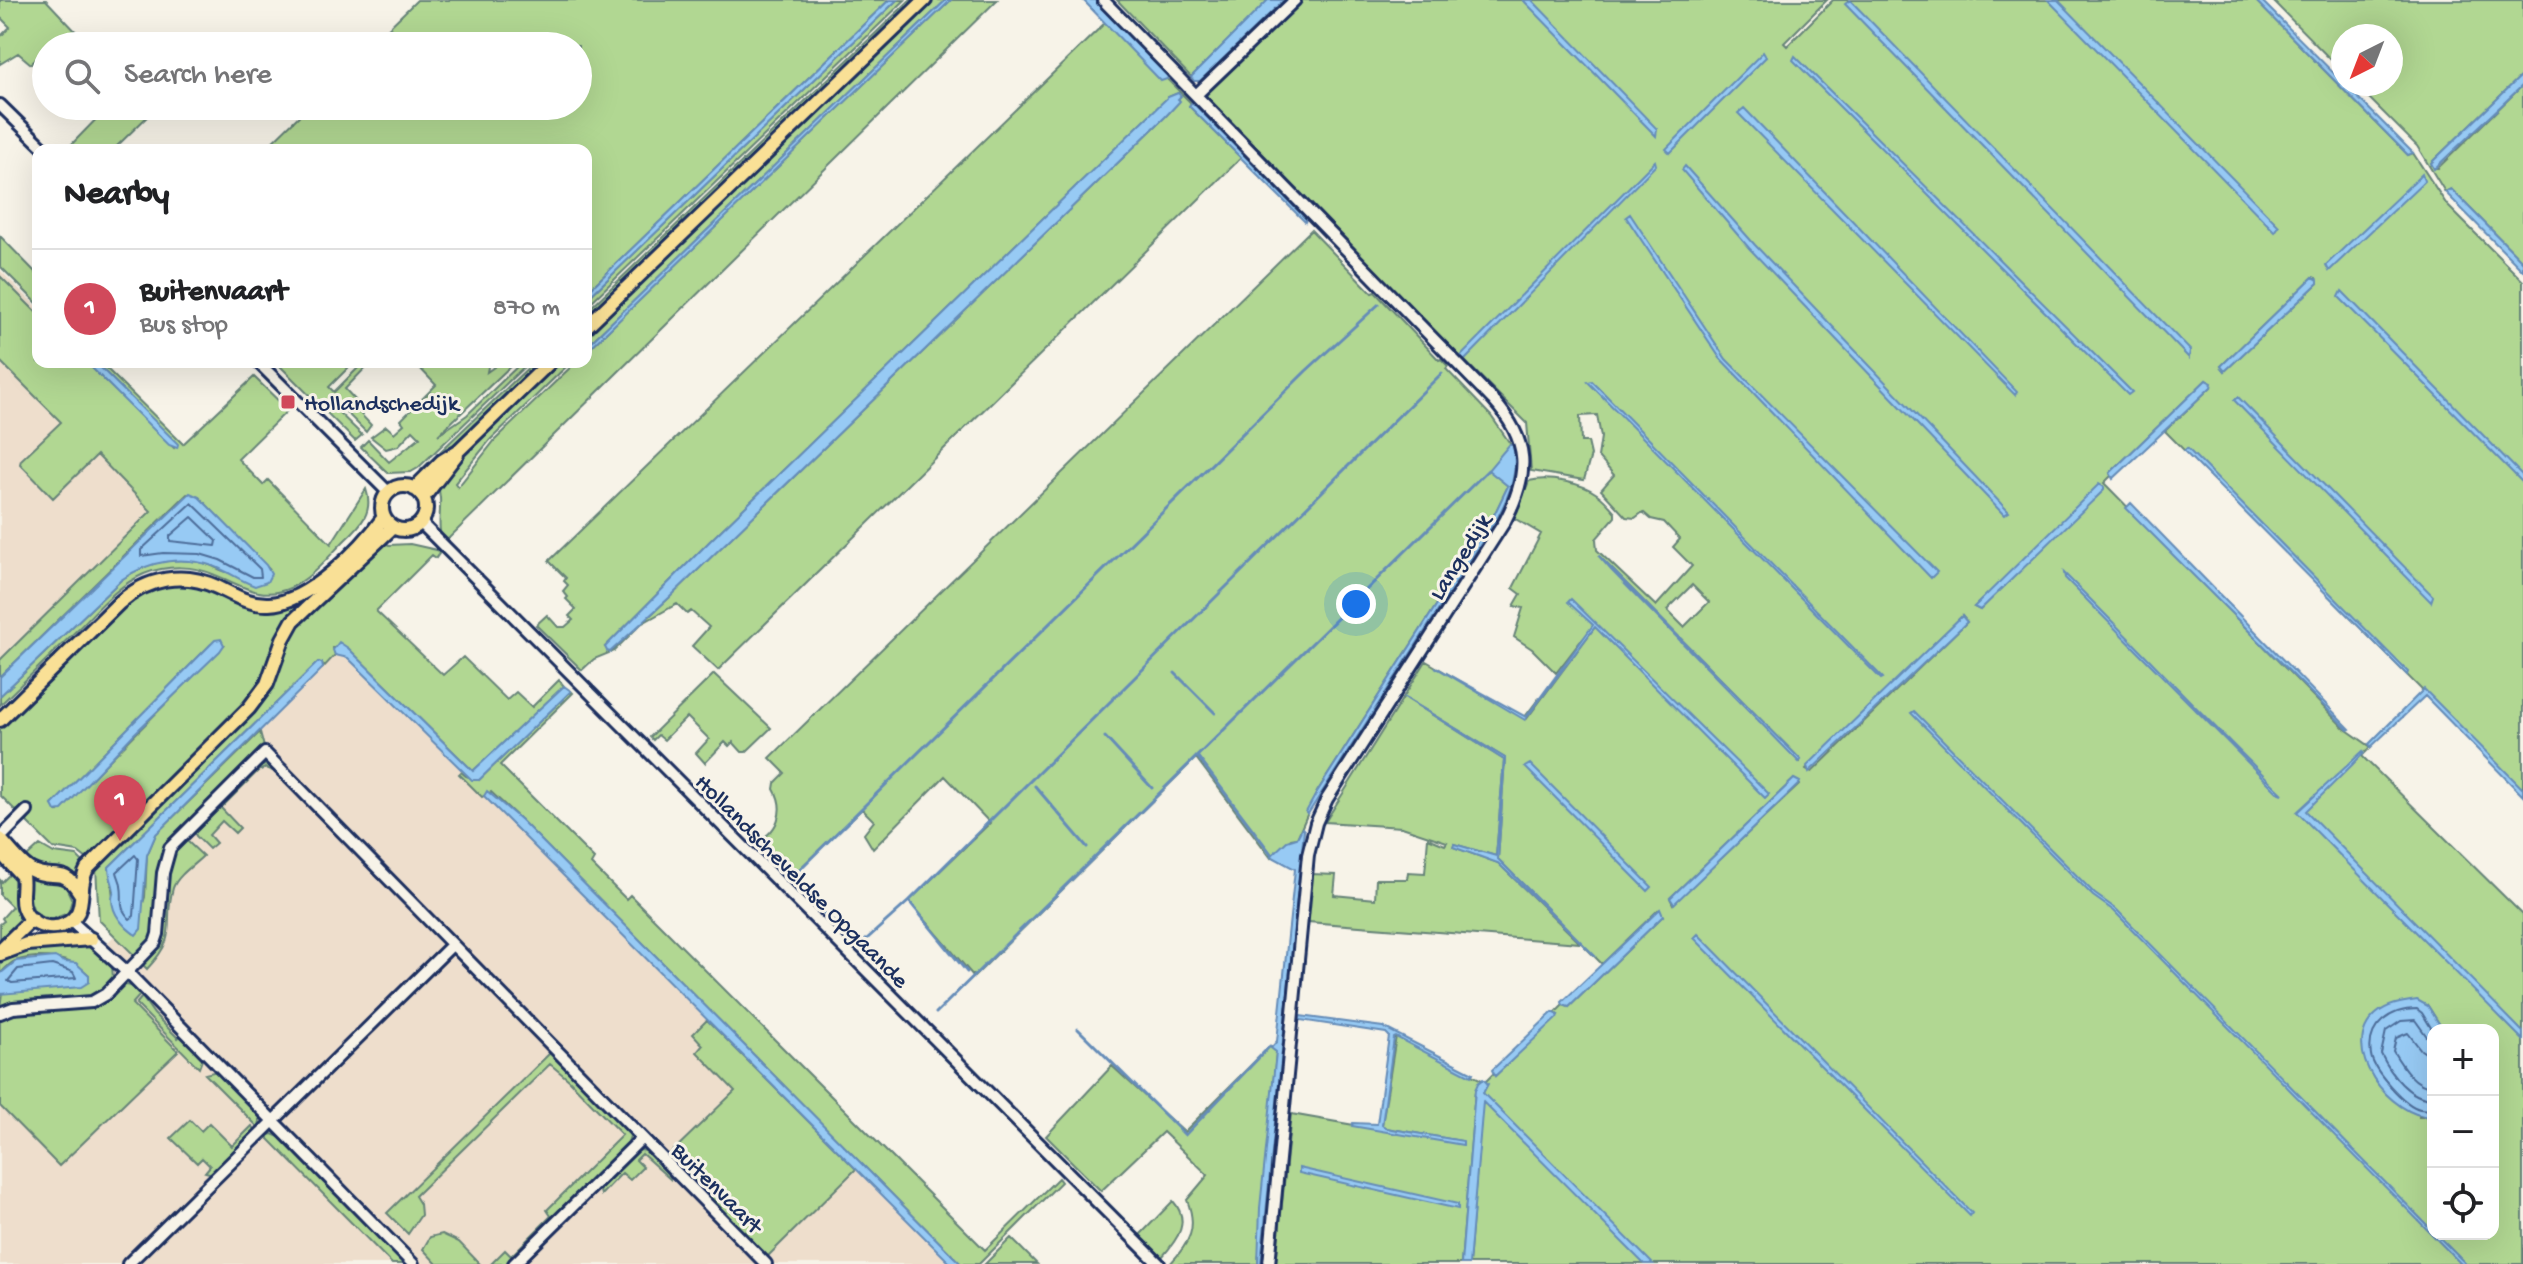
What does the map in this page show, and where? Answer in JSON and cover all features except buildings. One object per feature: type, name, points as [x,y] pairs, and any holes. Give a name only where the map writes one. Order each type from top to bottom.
[{"type":"main road","points":[[592,321],[925,0]]},
{"type":"main road","points":[[419,493],[544,368]]},
{"type":"main road","points":[[389,522],[383,504],[389,493],[401,487],[419,493]]},
{"type":"main road","points":[[0,720],[136,590],[160,580],[183,578],[213,585],[246,601],[269,604],[290,601],[319,583],[375,530],[389,522],[411,529],[421,523],[426,512],[419,493]]},
{"type":"main road","points":[[0,852],[22,876],[24,908],[32,919],[44,927],[53,928],[63,927],[71,921],[79,910],[83,877],[90,865],[261,694],[272,675],[283,639],[293,621],[389,522]]},
{"type":"main road","points":[[0,838],[32,871],[62,874],[80,893]]},
{"type":"main road","points":[[0,952],[32,919]]},
{"type":"main road","points":[[0,952],[27,944],[91,939]]},
{"type":"street","name":"Langedijk","points":[[1103,0],[1500,408],[1517,433],[1523,464],[1519,492],[1505,521],[1327,799],[1316,823],[1308,855],[1269,1264]]},
{"type":"street","points":[[1196,95],[1295,0]]},
{"type":"street","points":[[0,105],[40,144]]},
{"type":"street","points":[[264,368],[389,493]]},
{"type":"street","name":"Hollandscheveldse Opgaande","points":[[421,523],[1159,1264]]},
{"type":"street","name":"Buitenvaart","points":[[0,1013],[13,1008],[92,1002],[106,994],[150,950],[158,934],[163,873],[170,848],[265,753],[766,1264]]},
{"type":"street","points":[[0,838],[27,811]]},
{"type":"street","points":[[71,921],[127,972],[413,1264]]},
{"type":"street","points":[[128,1264],[452,945]]},
{"type":"street","name":"Buitenvaart","points":[[519,1263],[642,1138]]},
{"type":"shaded area","points":[[0,270],[32,302],[32,368],[95,368],[190,503],[0,687]]},
{"type":"shaded area","points":[[339,646],[955,1262],[972,1264],[0,1264],[0,981],[76,974],[129,921],[114,870]]},
{"type":"green space","points":[[0,0],[46,0],[76,32],[32,32],[31,64],[18,53],[0,64],[0,37],[10,27],[0,17]]},
{"type":"green space","points":[[417,0],[889,0],[592,287],[592,144],[270,144],[295,120],[592,120],[592,32],[384,32]]},
{"type":"green space","points":[[897,0],[905,0],[592,301],[592,294]]},
{"type":"green space","points":[[910,0],[917,0],[592,314],[592,306]]},
{"type":"green space","points":[[932,0],[946,0],[592,341],[592,328]]},
{"type":"green space","points":[[951,0],[997,0],[444,543],[437,484],[551,368],[565,368],[490,440],[455,483],[458,487],[495,440],[570,368],[592,368],[592,346]]},
{"type":"green space","points":[[1117,0],[1269,0],[1191,77]]},
{"type":"green space","points":[[1301,0],[1827,0],[1784,43],[1787,46],[1833,0],[2255,0],[2331,77],[2331,96],[2350,96],[2408,155],[2413,153],[2447,205],[2523,281],[2523,792],[2165,431],[2211,387],[2206,380],[2110,473],[2111,476],[2104,483],[2344,728],[2371,747],[2362,756],[2523,915],[2523,1264],[1469,1264],[1486,1081],[1558,1015],[1555,1013],[1563,1005],[1569,1007],[1663,916],[1658,910],[1602,964],[1498,859],[1505,758],[1407,699],[1504,760],[1496,856],[1454,844],[1453,847],[1498,863],[1580,943],[1308,922],[1312,874],[1336,875],[1334,895],[1375,899],[1376,879],[1407,879],[1408,872],[1425,873],[1428,838],[1445,845],[1447,842],[1402,827],[1325,822],[1426,661],[1524,718],[1539,698],[1526,720],[1595,627],[1556,673],[1532,649],[1514,637],[1523,608],[1514,606],[1521,594],[1513,588],[1541,534],[1514,518],[1529,481],[1546,479],[1574,484],[1591,490],[1604,500],[1615,512],[1615,517],[1596,539],[1597,550],[1656,606],[1692,566],[1673,547],[1680,539],[1664,522],[1651,519],[1643,512],[1635,518],[1626,517],[1601,490],[1614,475],[1598,457],[1601,437],[1597,415],[1580,416],[1581,442],[1588,442],[1591,455],[1584,480],[1531,471],[1527,423],[1208,104],[1208,88]],"holes":[[[2313,277],[2318,283],[2225,371],[2221,366]],[[2104,487],[1980,610],[1974,607]],[[1599,556],[1800,759],[1800,761]],[[1692,585],[1709,602],[1684,627],[1667,610]],[[1962,616],[1967,622],[1812,772],[1806,769]],[[1794,779],[1799,782],[1673,904],[1670,898]]]},
{"type":"green space","points":[[2272,0],[2523,0],[2523,74],[2431,163],[2438,168],[2523,85],[2523,262],[2451,189],[2445,192],[2417,146],[2367,96],[2403,96],[2403,24],[2331,24],[2331,60]]},
{"type":"green space","points":[[1108,20],[1241,158],[718,670],[692,646],[709,627],[691,611],[687,614],[677,604],[641,624],[1165,117],[1179,102],[1178,93],[1168,97],[710,541],[605,647],[611,652],[640,624],[614,651],[594,659],[582,670],[536,625],[547,615],[558,627],[565,627],[573,620],[569,616],[576,609],[563,591],[568,585],[564,581],[566,578],[549,561]]},
{"type":"green space","points":[[95,120],[144,120],[119,144],[72,144]]},
{"type":"green space","points":[[1311,230],[1448,366],[1446,369],[1491,416],[1511,445],[1489,470],[1508,486],[1494,515],[1317,792],[1297,838],[1291,839],[1271,858],[1196,758],[974,977],[909,901],[990,823],[945,776],[873,849],[864,834],[874,821],[862,809],[791,877],[754,842],[769,833],[778,820],[778,797],[774,789],[775,783],[785,773],[770,758]]},
{"type":"green space","points":[[0,236],[32,269],[32,298],[0,266]]},
{"type":"green space","points":[[0,276],[32,308],[32,368],[92,368],[174,448],[177,444],[101,368],[106,368],[183,444],[254,377],[288,410],[238,459],[263,485],[268,480],[331,544],[366,489],[367,511],[361,523],[312,573],[280,592],[251,590],[189,568],[162,569],[144,574],[109,598],[0,705],[0,696],[121,580],[139,569],[179,560],[204,563],[234,574],[269,569],[199,497],[187,494],[0,677],[0,660],[151,511],[97,455],[53,498],[20,464],[61,422],[0,361]]},
{"type":"green space","points":[[282,368],[348,368],[329,387],[334,392],[358,368],[365,368],[345,389],[358,403],[354,407],[371,425],[366,432],[333,399],[331,405],[362,435],[355,441]]},
{"type":"green space","points":[[420,368],[488,368],[487,372],[493,368],[509,368],[438,435],[467,415],[516,368],[523,368],[418,468],[411,472],[388,473],[361,447],[368,440],[389,462],[420,437],[413,430],[398,446],[386,449],[371,437],[386,426],[394,433],[404,424],[401,420],[436,385]]},
{"type":"green space","points":[[528,368],[536,368],[425,473],[421,470]]},
{"type":"green space","points":[[385,543],[410,544],[441,551],[436,558],[432,555],[376,611],[443,675],[463,657],[507,700],[516,692],[532,707],[559,680],[564,686],[473,771],[348,648],[333,648],[335,655],[323,668],[322,663],[318,662],[109,867],[116,911],[133,933],[145,897],[147,855],[156,834],[260,732],[264,747],[165,848],[159,871],[154,934],[136,957],[99,920],[96,868],[252,710],[292,629]]},
{"type":"green space","points":[[161,584],[199,584],[236,601],[308,596],[310,599],[253,699],[91,859],[87,859],[78,852],[53,848],[27,822],[31,814],[25,807],[16,811],[0,795],[0,724],[122,605]],"holes":[[[211,644],[224,645],[58,812],[52,805]]]},
{"type":"green space","points":[[714,674],[771,728],[746,752],[742,752],[733,742],[729,746],[725,742],[705,763],[696,753],[709,739],[687,717],[664,740],[658,735],[653,740],[650,737]]},
{"type":"green space","points":[[571,691],[573,693],[500,765],[594,859],[591,864],[626,899],[630,895],[985,1250],[1058,1178],[1061,1182],[979,1264],[961,1264],[521,820],[491,792],[482,797],[459,774],[461,772],[479,780]]},
{"type":"green space","points":[[265,765],[276,772],[367,865],[273,771],[265,768],[258,771],[221,808],[240,828],[235,833],[222,821],[209,835],[216,843],[209,849],[194,830],[255,769]]},
{"type":"green space","points":[[186,840],[203,856],[173,888],[167,938],[147,969],[142,964],[160,941],[171,854]]},
{"type":"green space","points":[[40,845],[54,853],[77,856],[84,863],[78,882],[36,868],[28,856]]},
{"type":"green space","points":[[16,872],[25,919],[0,943],[2,918],[12,907],[0,895],[0,880],[2,882]]},
{"type":"green space","points":[[26,872],[36,880],[53,881],[66,887],[72,900],[68,913],[53,919],[37,916]]},
{"type":"green space","points":[[85,944],[112,965],[113,979],[93,997],[0,1008],[2,993],[89,979],[89,975],[74,964],[55,958],[35,957],[15,961],[0,974],[0,964],[19,950]]},
{"type":"green space","points":[[127,985],[134,987],[140,995],[132,1004],[178,1051],[59,1166],[0,1106],[0,1018],[21,1011],[89,1007]]},
{"type":"green space","points":[[142,997],[178,1038],[181,1035],[203,1057],[199,1068],[136,1004]]},
{"type":"green space","points":[[707,1020],[856,1169],[766,1258],[669,1159],[669,1155],[735,1091],[697,1052],[703,1045],[693,1034]]},
{"type":"green space","points":[[1396,1036],[1482,1080],[1475,1090],[1461,1264],[1276,1264],[1291,1114],[1462,1144],[1462,1141],[1382,1125]]},
{"type":"green space","points":[[1270,1046],[1276,1052],[1258,1264],[1170,1264],[1183,1249],[1192,1227],[1187,1200],[1208,1175],[1163,1132],[1101,1191],[1046,1136],[1112,1066],[1184,1132]]},
{"type":"green space","points":[[551,1052],[627,1129],[630,1136],[626,1148],[508,1264],[491,1264],[505,1250],[511,1256],[551,1216],[547,1210],[622,1135],[550,1064],[415,1196],[421,1215],[408,1234],[387,1213]]},
{"type":"green space","points":[[217,1071],[257,1113],[259,1128],[205,1074]]},
{"type":"green space","points":[[190,1120],[201,1131],[209,1123],[232,1146],[252,1126],[257,1131],[213,1174],[205,1172],[210,1166],[202,1158],[197,1163],[171,1138]]},
{"type":"green space","points":[[272,1134],[282,1138],[406,1264],[392,1264],[266,1136]]},
{"type":"green space","points":[[641,1150],[650,1152],[670,1172],[670,1179],[642,1154],[636,1160],[643,1167],[630,1180],[622,1173],[601,1195],[599,1187],[633,1153]]},
{"type":"green space","points":[[1173,1201],[1182,1223],[1177,1237],[1162,1257],[1140,1235]]},
{"type":"green space","points":[[442,1234],[459,1242],[480,1264],[437,1264],[423,1249],[430,1237]]},
{"type":"green space","points":[[1011,1238],[1037,1264],[985,1264]]},
{"type":"water","points":[[889,0],[897,0],[592,294],[592,287]]},
{"type":"water","points":[[946,0],[951,0],[592,346],[592,341]]},
{"type":"water","points":[[1083,0],[1095,0],[1169,74],[1167,79],[1161,81]]},
{"type":"water","points":[[1268,0],[1284,0],[1200,81],[1194,81],[1191,77]]},
{"type":"water","points":[[1523,0],[1532,0],[1657,129],[1656,136]]},
{"type":"water","points":[[1850,0],[2190,350],[2189,358],[1845,4]]},
{"type":"water","points":[[2048,0],[2058,0],[2279,226],[2275,232]]},
{"type":"water","points":[[2255,0],[2261,0],[2331,70],[2331,77]]},
{"type":"water","points":[[1763,52],[1766,57],[1670,153],[1666,149]]},
{"type":"water","points":[[1795,56],[2132,392],[2128,395],[1793,60]]},
{"type":"water","points":[[2523,74],[2523,85],[2434,169],[2431,163]]},
{"type":"water","points":[[1178,93],[1180,101],[1165,117],[670,597],[610,652],[607,651],[605,647],[710,541],[1168,97]]},
{"type":"water","points":[[2350,96],[2356,96],[2413,153],[2408,155]]},
{"type":"water","points":[[1192,102],[1306,219],[1305,222],[1189,106]]},
{"type":"water","points":[[1744,108],[2017,392],[2015,395],[1738,113]]},
{"type":"water","points":[[1655,161],[1656,165],[1464,361],[1460,357]]},
{"type":"water","points":[[1685,166],[1755,245],[2009,512],[2004,515],[1749,248],[1682,170]]},
{"type":"water","points":[[2422,174],[2424,181],[2329,271],[2326,265]]},
{"type":"water","points":[[2451,189],[2523,262],[2523,271],[2445,192]]},
{"type":"water","points":[[1630,214],[1726,359],[1937,572],[1931,578],[1720,358],[1626,217]]},
{"type":"water","points":[[2313,277],[2318,283],[2225,371],[2221,366]]},
{"type":"water","points":[[2342,291],[2523,476],[2523,483],[2339,297]]},
{"type":"water","points":[[92,368],[101,368],[178,444],[177,448],[169,445]]},
{"type":"water","points":[[2206,380],[2212,383],[2211,387],[2113,479],[2110,473]]},
{"type":"water","points":[[1592,381],[1883,678],[1588,382]]},
{"type":"water","points":[[2238,397],[2433,596],[2431,602],[2234,400]]},
{"type":"water","points":[[1509,445],[1513,445],[1515,455],[1514,473],[1498,517],[1308,814],[1306,812],[1317,792],[1494,515],[1508,486],[1488,470]]},
{"type":"water","points":[[2187,448],[2408,672],[2407,675],[2184,451]]},
{"type":"water","points":[[2099,484],[2104,490],[1980,610],[1974,607]]},
{"type":"water","points":[[190,493],[199,497],[266,565],[271,574],[267,582],[255,586],[216,567],[191,561],[167,562],[143,568],[121,580],[0,696],[0,677]]},
{"type":"water","points":[[2131,503],[2350,729],[2126,508]]},
{"type":"water","points":[[1598,555],[1801,760],[1799,762],[1611,570]]},
{"type":"water","points":[[2064,573],[2283,794],[2277,792],[2065,578]]},
{"type":"water","points":[[1571,599],[1769,794],[1765,798],[1595,627],[1525,720],[1435,667],[1526,717],[1593,625],[1568,602]]},
{"type":"water","points":[[1962,616],[1967,622],[1809,772],[1807,766]]},
{"type":"water","points":[[221,639],[224,645],[220,651],[134,734],[62,810],[55,811],[52,805],[215,640]]},
{"type":"water","points":[[339,642],[473,771],[564,686],[571,691],[479,780],[472,780],[348,658],[335,655],[333,650]]},
{"type":"water","points":[[318,662],[322,663],[323,668],[156,834],[147,855],[141,929],[136,935],[123,924],[114,910],[109,867]]},
{"type":"water","points":[[2424,689],[2523,789],[2523,796],[2425,696],[2371,747],[2369,744]]},
{"type":"water","points":[[1404,697],[1505,758],[1498,859],[1596,957],[1498,863],[1453,847],[1454,844],[1496,856],[1504,760]]},
{"type":"water","points":[[1914,711],[2095,894],[2116,909],[2427,1225],[2427,1229],[2114,911],[2093,896],[1911,713]]},
{"type":"water","points":[[2363,751],[2306,811],[2523,1032],[2523,1040],[2297,812]]},
{"type":"water","points":[[1530,764],[1652,887],[1648,891],[1525,767]]},
{"type":"water","points":[[1794,779],[1799,784],[1674,904],[1670,898]]},
{"type":"water","points":[[487,791],[521,820],[961,1264],[951,1264],[484,796]]},
{"type":"water","points":[[1302,828],[1261,1264],[1258,1264],[1260,1208],[1276,1052],[1271,1048],[1277,1041],[1295,869],[1271,856],[1287,841],[1297,838]]},
{"type":"water","points":[[1660,909],[1663,916],[1569,1007],[1563,1005],[1562,1002]]},
{"type":"water","points":[[1698,934],[1972,1213],[1970,1216],[1694,938]]},
{"type":"water","points":[[55,957],[76,963],[89,975],[89,982],[81,987],[0,994],[0,974],[16,961]]},
{"type":"water","points":[[2417,1000],[2428,1006],[2439,1024],[2427,1024],[2427,1116],[2401,1106],[2386,1094],[2365,1062],[2362,1045],[2365,1028],[2380,1011]]},
{"type":"water","points":[[1553,1012],[1558,1015],[1557,1018],[1495,1076],[1492,1070]]},
{"type":"water","points":[[1300,1016],[1383,1027],[1473,1073],[1471,1076],[1394,1038],[1382,1125],[1463,1141],[1463,1145],[1352,1126],[1353,1123],[1377,1124],[1389,1036],[1386,1033],[1300,1020]]},
{"type":"water","points":[[1483,1079],[1488,1084],[1483,1093],[1653,1264],[1644,1264],[1483,1102],[1469,1264],[1461,1264],[1475,1090]]},
{"type":"water","points":[[1299,1168],[1458,1204],[1458,1209],[1299,1173]]},
{"type":"water","points":[[2437,1240],[2442,1240],[2466,1264],[2461,1264]]},
{"type":"waterway","points":[[794,875],[1306,371],[1379,304]]},
{"type":"waterway","points":[[967,972],[909,901],[1442,373]]},
{"type":"waterway","points":[[936,1013],[1488,470]]},
{"type":"waterway","points":[[1175,673],[1215,713]]},
{"type":"waterway","points":[[1105,737],[1152,788]]},
{"type":"waterway","points":[[1197,756],[1272,855]]},
{"type":"waterway","points":[[1035,786],[1087,847]]},
{"type":"waterway","points":[[809,899],[842,930]]},
{"type":"waterway","points":[[849,939],[858,947],[909,901]]},
{"type":"waterway","points":[[1078,1029],[1185,1135],[1270,1046]]},
{"type":"place","name":"Hollandschedijk","points":[[288,402]]},
{"type":"place","name":"Buitenvaart","points":[[120,841]]}]
